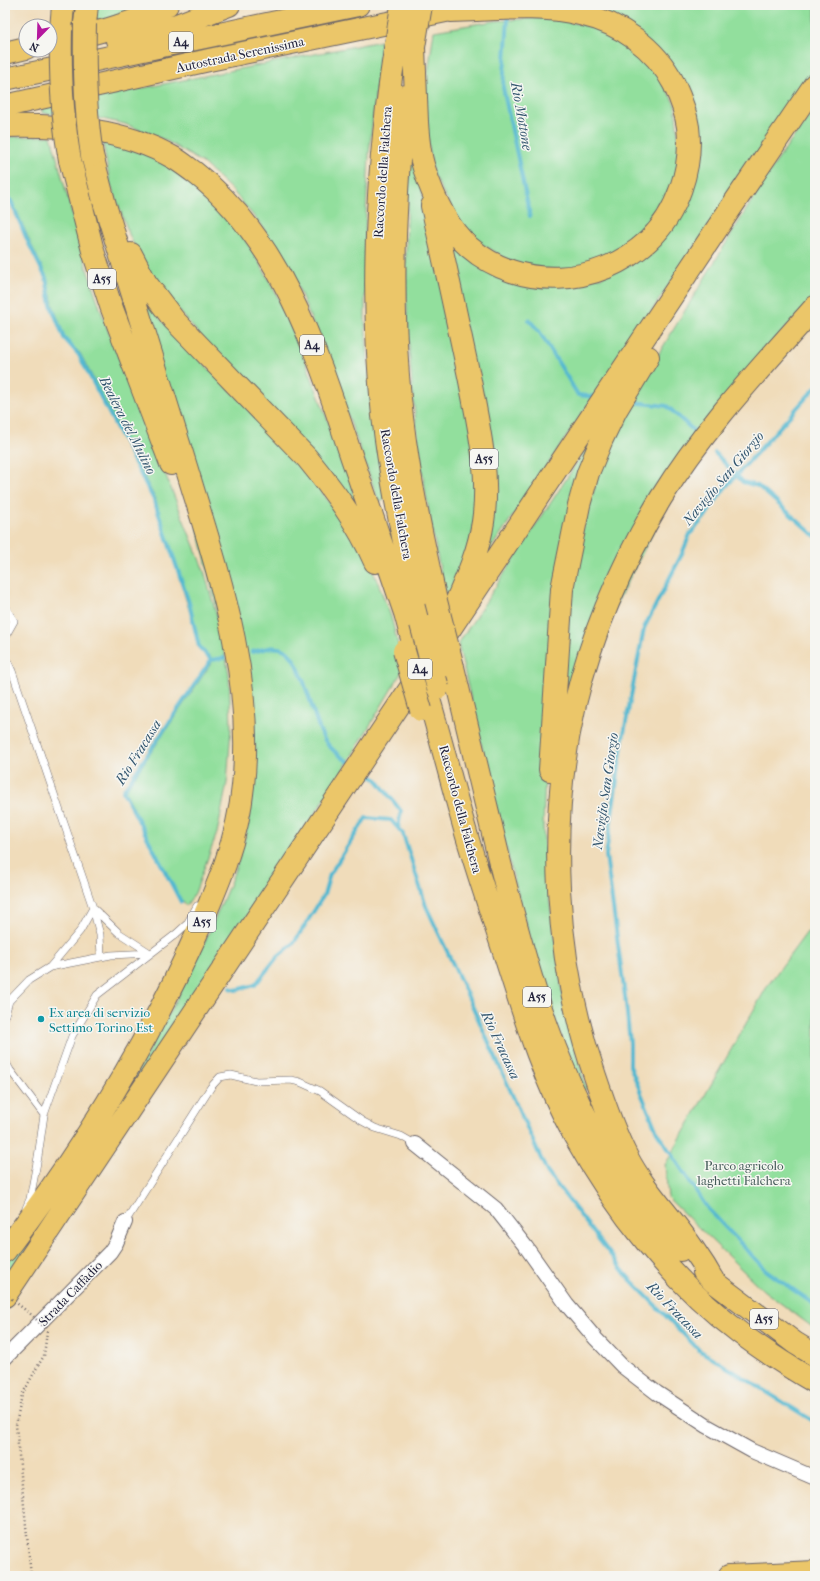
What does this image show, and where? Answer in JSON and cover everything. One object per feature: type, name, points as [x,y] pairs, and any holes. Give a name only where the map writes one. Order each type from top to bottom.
[{"type":"highway","name":"A55","points":[[58,27],[63,5]]},
{"type":"highway","points":[[58,36],[103,31],[145,17],[167,5]]},
{"type":"highway","points":[[5,63],[170,28],[228,5]]},
{"type":"highway","name":"Autostrada Serenissima","points":[[5,79],[358,5]]},
{"type":"highway","name":"Raccordo della Falchera","points":[[402,5],[404,109],[398,160],[394,306],[397,359],[408,460],[418,517],[436,601],[501,866],[526,962],[542,1015],[563,1070],[591,1128],[611,1163],[655,1226],[714,1282],[795,1343],[815,1355]]},
{"type":"highway","name":"Raccordo della Falchera","points":[[412,638],[383,415],[377,318],[377,204],[383,138],[404,49],[421,5]]},
{"type":"highway","name":"Autostrada Serenissima","points":[[5,106],[209,60],[476,5]]},
{"type":"highway","points":[[404,49],[423,167],[440,207],[453,229],[468,246],[495,265],[514,272],[532,277],[563,278],[580,276],[609,266],[628,256],[648,241],[670,214],[683,182],[687,164],[688,127],[678,92],[661,63],[650,50],[624,31],[594,18],[562,11],[517,9],[451,11]]},
{"type":"highway","points":[[86,14],[84,65],[86,105],[92,154],[106,205],[211,548]]},
{"type":"highway","points":[[5,53],[18,50]]},
{"type":"highway","name":"A55","points":[[5,1251],[59,1178],[88,1135],[137,1053],[183,964],[214,894],[230,852],[240,813],[244,785],[245,758],[242,683],[232,624],[211,548],[181,490],[111,306],[93,251],[66,139],[58,56]]},
{"type":"highway","points":[[381,732],[815,84]]},
{"type":"highway","name":"A4","points":[[5,126],[78,128],[104,132],[141,142],[176,159],[204,180],[234,209],[256,238],[275,268],[293,302],[310,340],[335,405],[405,613],[441,740]]},
{"type":"highway","name":"A55","points":[[5,1295],[381,732],[450,613],[471,568],[483,523],[485,500],[485,470],[482,441],[463,344],[423,167]]},
{"type":"highway","points":[[106,205],[146,283],[160,303],[193,341],[307,458],[342,501],[359,529],[381,575],[396,617],[412,638]]},
{"type":"highway","points":[[714,1282],[694,1249],[642,1184],[626,1154],[611,1120],[585,1046],[568,970],[549,797],[562,589],[579,504],[588,474],[616,410],[728,212]]},
{"type":"highway","points":[[560,896],[558,847],[563,770],[569,732],[575,702],[585,669],[597,630],[612,592],[629,556],[662,496],[699,443],[750,381],[815,307]]},
{"type":"highway","name":"Raccordo della Falchera","points":[[441,740],[465,832],[522,1011],[541,1064],[554,1094],[573,1133],[591,1164],[636,1229],[673,1271],[706,1304],[776,1359],[815,1382]]},
{"type":"highway","points":[[729,1576],[815,1572]]},
{"type":"street","points":[[415,1144],[496,1209],[526,1246],[567,1305],[596,1339],[622,1366],[657,1393],[707,1426],[752,1451],[815,1478]]},
{"type":"street","name":"Strada Caffadio","points":[[5,1358],[110,1252],[125,1222]]},
{"type":"lane","points":[[5,607],[14,620],[5,637]]},
{"type":"lane","points":[[5,656],[14,678],[93,908],[100,935],[100,957]]},
{"type":"lane","points":[[214,875],[230,852]]},
{"type":"lane","points":[[22,1214],[30,1199],[44,1115],[72,1036],[97,995],[187,924],[200,900]]},
{"type":"lane","points":[[93,908],[119,933],[150,953]]},
{"type":"lane","points":[[5,1015],[9,1000],[29,980],[50,966],[80,931],[93,908]]},
{"type":"lane","points":[[50,966],[111,955],[150,953]]},
{"type":"lane","points":[[5,1061],[10,1070],[44,1115]]},
{"type":"lane","points":[[125,1222],[215,1081],[224,1076],[231,1075],[256,1081],[291,1080],[310,1085],[362,1121],[375,1128],[401,1136],[415,1144]]},
{"type":"path","points":[[5,1295],[32,1316],[46,1331],[44,1356],[22,1395],[16,1425],[31,1576]]},
{"type":"green space","points":[[96,5],[154,5],[94,26]]},
{"type":"green space","points":[[564,5],[815,5],[815,69],[483,560],[486,534],[449,235],[476,262],[601,278],[692,185],[671,64]]},
{"type":"green space","points":[[540,18],[565,21],[605,30],[651,60],[675,105],[681,165],[656,220],[624,250],[568,271],[518,266],[467,235],[433,174],[423,107],[434,31],[494,21]]},
{"type":"green space","points":[[381,41],[369,154],[365,232],[365,320],[371,402],[385,500],[379,502],[329,363],[298,287],[262,226],[232,190],[203,163],[165,140],[125,124],[98,118],[42,113],[42,108]]},
{"type":"green space","points":[[815,107],[815,295],[718,405],[567,701],[564,700],[565,652],[577,547],[605,453],[658,355],[768,174]]},
{"type":"green space","points":[[51,136],[87,269],[105,323],[204,571],[219,624],[229,674],[231,728],[227,783],[217,833],[195,893],[186,906],[176,892],[125,791],[212,662],[212,659],[200,646],[155,498],[80,353],[65,338],[53,305],[47,277],[12,200],[5,195],[5,137]]},
{"type":"green space","points":[[103,142],[150,156],[165,163],[191,181],[215,202],[235,226],[253,253],[284,310],[351,481],[357,505],[354,507],[234,375],[147,273],[129,234],[110,183]]},
{"type":"green space","points":[[410,159],[415,159],[471,420],[477,506],[471,540],[447,601],[423,473],[412,386],[406,256]]},
{"type":"green space","points":[[149,306],[171,331],[297,457],[365,553],[391,617],[404,668],[339,777],[119,1111],[116,1109],[158,1035],[197,959],[230,883],[246,833],[255,767],[145,308]]},
{"type":"green space","points":[[590,443],[547,719],[543,828],[548,889],[562,992],[576,1052],[587,1089],[583,1090],[555,1020],[534,953],[500,821],[458,644]]},
{"type":"green space","name":"Parco agricolo laghetti Falchera","points":[[807,932],[815,933],[815,1329],[763,1290],[668,1198],[665,1165],[768,985]]},
{"type":"green space","points":[[62,1189],[65,1191],[5,1282],[5,1265]]},
{"type":"waterway","name":"Rio Mottone","points":[[508,19],[503,87],[530,216]]},
{"type":"waterway","name":"Bealera del Mulino","points":[[5,196],[11,201],[28,242],[46,278],[51,305],[64,338],[79,355],[154,500],[189,603],[199,647],[211,660],[224,658]]},
{"type":"waterway","name":"Rio Mottone","points":[[529,320],[539,331],[578,395],[596,397]]},
{"type":"waterway","name":"Naviglio San Giorgio","points":[[815,388],[724,489],[704,518],[690,534],[681,556],[644,628],[623,738],[606,855],[626,1004],[630,1043],[630,1066],[657,1132],[708,1209],[767,1271],[815,1305]]},
{"type":"waterway","name":"Rio Mottone","points":[[632,402],[667,406],[696,433]]},
{"type":"waterway","name":"Rio Mottone","points":[[715,453],[743,482],[758,486],[815,536]]},
{"type":"waterway","name":"Bealera del Mulino","points":[[252,652],[268,648],[281,648],[291,656],[302,677],[315,718],[324,739],[336,753],[352,764]]},
{"type":"waterway","name":"Rio Fracassa","points":[[181,902],[123,791],[211,660]]},
{"type":"waterway","name":"Bealera del Mulino","points":[[367,774],[376,779],[401,811],[398,828]]},
{"type":"waterway","name":"Rio Fracassa","points":[[230,988],[236,990],[255,985],[278,956],[293,944],[324,895],[330,874],[366,818],[391,820],[403,834],[426,906],[547,1172],[627,1276],[699,1350],[815,1422]]},
{"type":"place","name":"Ex area di servizio Settimo Torino Est","points":[[41,1019]]}]
